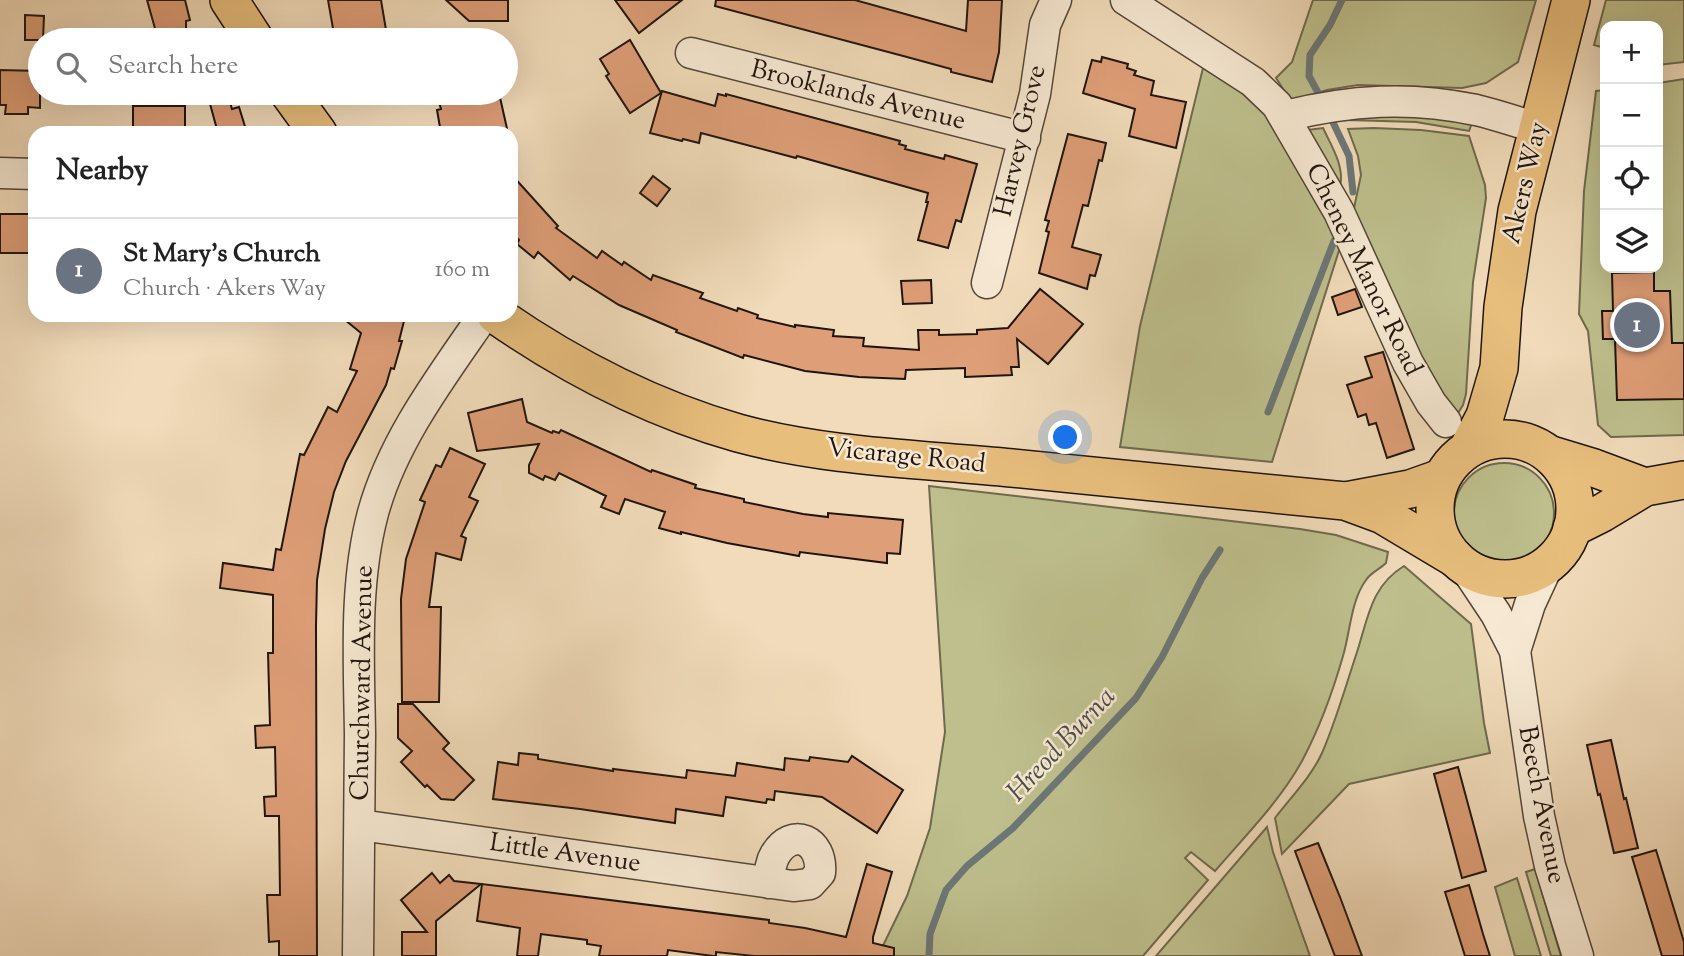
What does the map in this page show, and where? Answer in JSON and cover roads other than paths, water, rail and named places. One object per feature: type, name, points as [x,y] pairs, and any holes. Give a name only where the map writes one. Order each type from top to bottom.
[{"type":"main road","points":[[229,0],[247,28]]},
{"type":"main road","name":"Akers Way","points":[[1457,435],[1485,416],[1499,368],[1509,258],[1538,128],[1572,0]]},
{"type":"main road","points":[[297,105],[312,126]]},
{"type":"main road","name":"Vicarage Road","points":[[506,322],[544,348],[625,392],[709,424],[775,441],[858,454],[1345,501],[1382,515],[1460,562]]},
{"type":"main road","name":"Akers Way","points":[[1499,368],[1510,405],[1540,449]]},
{"type":"main road","points":[[1540,449],[1564,472],[1571,485],[1575,512],[1572,528],[1561,551],[1532,574],[1507,579],[1487,577],[1460,562],[1445,545],[1436,522],[1435,498],[1441,478],[1454,460],[1457,435],[1487,441],[1501,438],[1540,449],[1645,487]]},
{"type":"main road","name":"Vicarage Road","points":[[1345,501],[1410,489],[1441,478]]},
{"type":"main road","points":[[1572,528],[1645,487],[1684,480]]},
{"type":"street","name":"Harvey Grove","points":[[987,283],[1025,138],[1039,73],[1045,25],[1056,0]]},
{"type":"street","name":"Cheney Manor Road","points":[[1126,0],[1253,82],[1269,95],[1285,116],[1357,247],[1408,363],[1431,403],[1457,435]]},
{"type":"street","name":"Brooklands Avenue","points":[[691,53],[1025,138]]},
{"type":"street","points":[[1285,116],[1365,101],[1423,101],[1477,110],[1538,128]]},
{"type":"street","points":[[0,173],[28,174]]},
{"type":"street","name":"Churchward Avenue","points":[[358,956],[359,629],[365,551],[374,512],[388,472],[434,388],[479,322]]},
{"type":"street","name":"Beech Avenue","points":[[1460,562],[1492,606],[1515,651],[1539,816],[1550,866],[1577,956]]},
{"type":"street","name":"Beech Avenue","points":[[1515,651],[1530,604],[1549,563]]},
{"type":"street","name":"Little Avenue","points":[[360,825],[769,883]]},
{"type":"waterway","name":"Hreod Burna","points":[[1322,100],[1309,76],[1310,55],[1330,25],[1342,0]]},
{"type":"waterway","name":"Hreod Burna","points":[[1329,114],[1349,156],[1353,192]]},
{"type":"waterway","name":"Hreod Burna","points":[[1268,412],[1334,241]]},
{"type":"waterway","name":"Hreod Burna","points":[[929,956],[930,934],[946,890],[967,866],[1013,828],[1136,698],[1162,657],[1202,578],[1220,550]]},
{"type":"place","name":"St Mary's Church","points":[[1637,325]]}]
